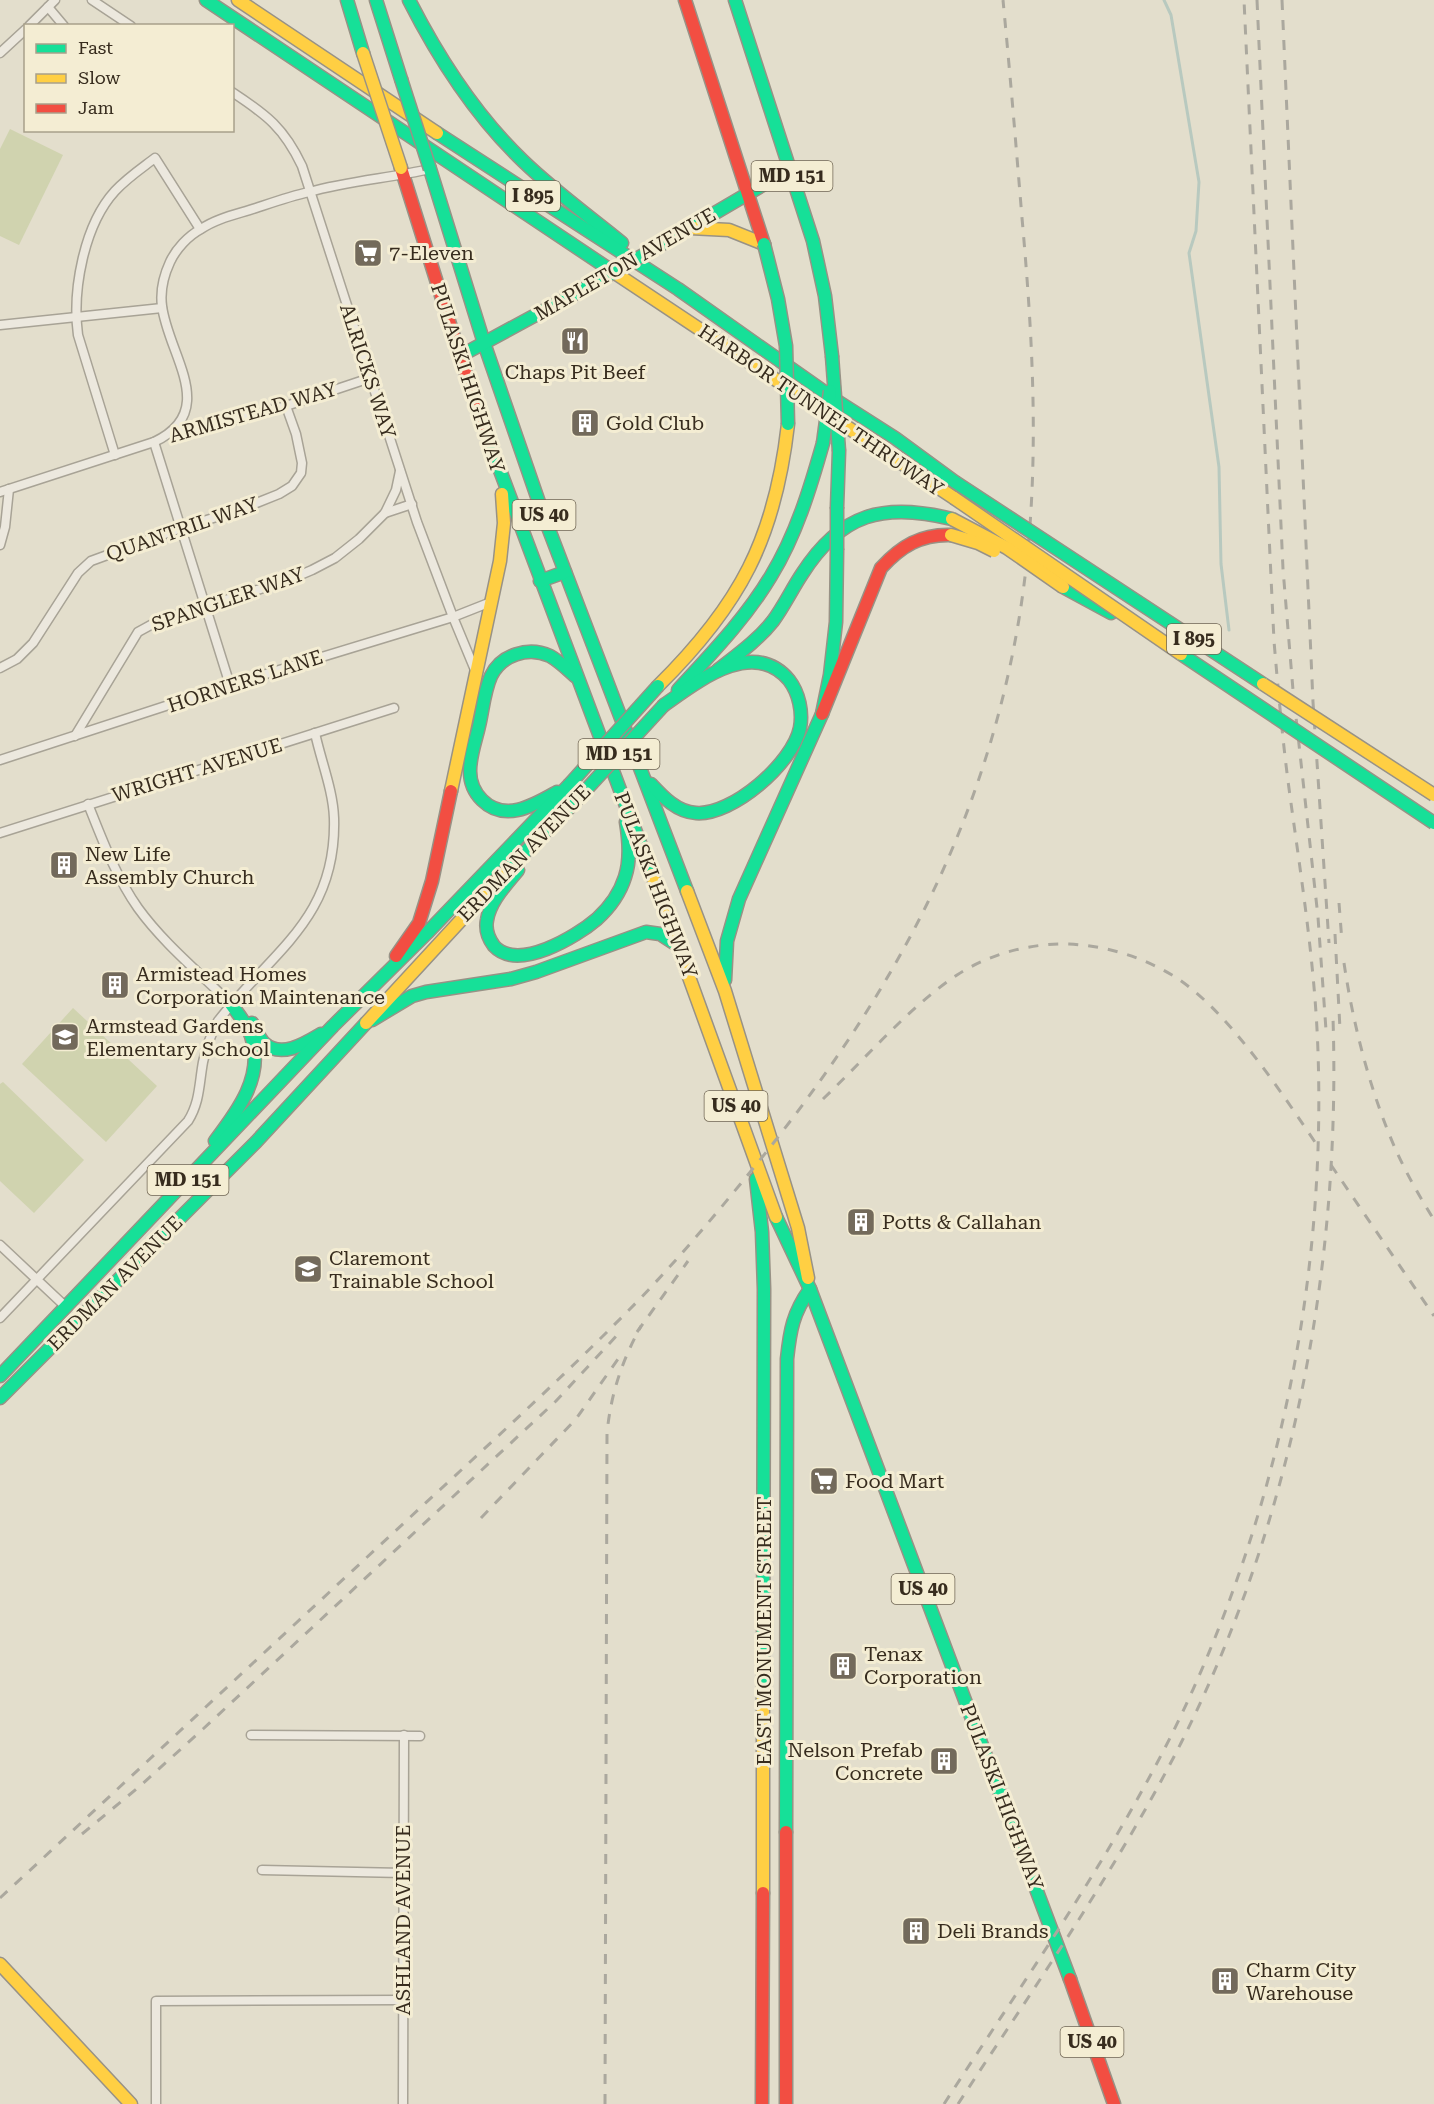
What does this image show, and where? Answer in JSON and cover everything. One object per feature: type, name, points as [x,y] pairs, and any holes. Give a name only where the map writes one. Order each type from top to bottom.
[{"type":"main road","name":"HARBOR TUNNEL THRUWAY","points":[[206,0],[954,498],[1155,637],[1434,823]]},
{"type":"main road","name":"HARBOR TUNNEL THRUWAY","points":[[238,0],[478,161],[678,289],[837,402],[895,438],[955,482],[1434,795]]},
{"type":"main road","name":"PULASKI HIGHWAY","points":[[347,0],[404,172],[460,356],[501,477],[680,947],[754,1159],[781,1230],[810,1289],[1071,1980],[1114,2104]]},
{"type":"main road","name":"PULASKI HIGHWAY","points":[[376,0],[484,343],[565,572],[724,991],[798,1228],[810,1289]]},
{"type":"main road","points":[[409,0],[454,80],[498,135],[554,187],[678,289]]},
{"type":"main road","name":"ERDMAN AVENUE","points":[[0,1376],[333,1026],[376,985],[569,785],[658,686],[697,647],[723,614],[754,561],[781,480],[788,424],[786,346],[778,299],[764,244],[685,0]]},
{"type":"main road","name":"ERDMAN AVENUE","points":[[0,1398],[256,1142],[358,1029],[504,873],[573,804],[664,705],[738,622],[771,576],[791,537],[809,492],[823,443],[830,402],[832,356],[820,270],[735,0]]},
{"type":"main road","name":"MAPLETON AVENUE","points":[[460,356],[602,279],[790,169]]},
{"type":"main road","points":[[690,228],[709,226],[736,230],[764,244]]},
{"type":"main road","points":[[822,714],[830,675],[835,631],[838,418],[832,356]]},
{"type":"main road","points":[[376,985],[418,923],[426,902],[503,540],[501,477]]},
{"type":"main road","points":[[664,705],[718,670],[755,641],[773,621],[825,541],[836,531],[870,514],[890,510],[913,510],[952,519],[1007,548],[1063,587]]},
{"type":"main road","points":[[724,991],[727,941],[739,899],[822,714],[881,568],[895,552],[907,543],[932,534],[951,535],[978,543],[1155,637]]},
{"type":"main road","points":[[540,581],[565,572]]},
{"type":"main road","points":[[569,785],[523,810],[500,811],[490,807],[476,792],[471,781],[471,760],[489,679],[500,663],[519,653],[541,653],[551,657],[577,678]]},
{"type":"main road","points":[[643,776],[662,798],[677,808],[687,812],[710,814],[732,805],[750,792],[770,774],[788,752],[800,729],[801,717],[796,692],[790,681],[771,665],[761,662],[745,662],[718,670]]},
{"type":"main road","points":[[573,804],[510,880],[488,912],[486,930],[488,939],[500,952],[518,956],[548,949],[582,931],[609,906],[619,892],[629,858],[629,839],[621,793]]},
{"type":"main road","points":[[358,1029],[412,996],[440,989],[511,979],[646,932],[665,935],[680,947]]},
{"type":"main road","points":[[231,1004],[255,1026],[265,1044],[276,1050],[284,1051],[294,1047],[333,1026]]},
{"type":"main road","points":[[177,1192],[234,1115],[252,1081],[254,1058],[251,1037],[231,1004]]},
{"type":"main road","name":"EAST MONUMENT STREET","points":[[754,1159],[762,1232],[764,1289],[762,2104]]},
{"type":"main road","name":"EAST MONUMENT STREET","points":[[786,2104],[787,1359],[790,1322],[810,1289]]},
{"type":"main road","points":[[0,1964],[131,2104]]},
{"type":"street","points":[[31,24],[55,0]]},
{"type":"street","points":[[92,0],[128,24]]},
{"type":"street","points":[[48,7],[62,24]]},
{"type":"street","points":[[0,53],[24,31]]},
{"type":"street","name":"ALRICKS WAY","points":[[234,93],[263,112],[285,136],[302,166],[400,471],[453,617],[476,671]]},
{"type":"street","points":[[115,455],[78,335],[77,316],[82,262],[94,224],[115,191],[155,158],[200,229]]},
{"type":"street","points":[[174,431],[184,415],[187,395],[162,308],[164,280],[169,263],[180,247],[200,229],[226,217],[310,191],[430,169]]},
{"type":"street","points":[[0,325],[162,308]]},
{"type":"street","name":"ARMISTEAD WAY","points":[[4,490],[154,442],[174,431],[189,432],[286,406],[370,378]]},
{"type":"street","name":"QUANTRIL WAY","points":[[0,668],[17,659],[33,643],[66,590],[85,566],[117,551],[248,507],[292,486],[301,473],[302,463],[296,434],[286,406]]},
{"type":"street","points":[[154,442],[230,685]]},
{"type":"street","name":"SPANGLER WAY","points":[[75,736],[138,632],[158,621],[312,570],[336,558],[385,513],[396,490],[400,471]]},
{"type":"street","points":[[0,545],[5,527],[4,490]]},
{"type":"street","name":"SPANGLER WAY","points":[[385,513],[412,504]]},
{"type":"street","name":"HORNERS LANE","points":[[0,760],[230,685],[453,617],[491,602]]},
{"type":"street","name":"WRIGHT AVENUE","points":[[0,832],[394,708]]},
{"type":"street","points":[[0,1318],[188,1121],[195,1110],[200,1092],[203,1062],[210,1037],[218,1022],[231,1004],[303,926],[319,901],[332,860],[334,816],[315,733]]},
{"type":"street","points":[[88,804],[119,876],[137,906],[168,943],[231,1004]]},
{"type":"street","points":[[0,1245],[66,1307]]},
{"type":"street","points":[[251,1735],[420,1736]]},
{"type":"street","name":"ASHLAND AVENUE","points":[[403,2104],[404,1736]]},
{"type":"street","points":[[262,1870],[403,1873]]},
{"type":"street","points":[[156,2104],[156,2001],[403,2000]]},
{"type":"green space","points":[[10,129],[63,155],[19,245],[0,236],[0,149]]},
{"type":"green space","points":[[73,1008],[157,1086],[106,1142],[22,1064]]},
{"type":"green space","points":[[3,1082],[84,1160],[34,1213],[0,1181],[0,1084]]},
{"type":"waterway","points":[[1164,0],[1171,15],[1199,182],[1196,231],[1189,253],[1219,467],[1221,564],[1229,630]]},
{"type":"railway","points":[[0,1898],[536,1400],[650,1288],[718,1211],[800,1108],[845,1045],[886,980],[922,913],[954,844],[981,772],[1003,698],[1019,619],[1026,569],[1033,469],[1030,318],[1003,0]]},
{"type":"railway","points":[[944,2104],[1093,1875],[1173,1732],[1209,1652],[1240,1570],[1266,1486],[1287,1401],[1303,1315],[1313,1227],[1318,1140],[1318,1052],[1310,950],[1286,763],[1274,641],[1244,0]]},
{"type":"railway","points":[[1257,0],[1283,569],[1293,690],[1318,917],[1326,1030]]},
{"type":"railway","points":[[1282,0],[1313,702],[1329,943]]},
{"type":"railway","points":[[1339,903],[1342,942]]},
{"type":"railway","points":[[1335,934],[1340,1029]]},
{"type":"railway","points":[[823,1099],[922,1002],[957,975],[983,961],[1010,951],[1040,945],[1083,945],[1122,953],[1148,962],[1193,990],[1213,1008],[1253,1054],[1319,1148]]},
{"type":"railway","points":[[1344,963],[1352,1010],[1378,1104],[1399,1157],[1434,1220]]},
{"type":"railway","points":[[958,2104],[1074,1927],[1156,1790],[1181,1743],[1220,1658],[1253,1571],[1280,1481],[1302,1390],[1318,1298],[1328,1205],[1333,1111],[1333,1018]]},
{"type":"railway","points":[[1331,1165],[1434,1316]]},
{"type":"railway","points":[[637,1332],[688,1261]]},
{"type":"railway","points":[[605,2104],[607,1433],[618,1378],[641,1326]]},
{"type":"railway","points":[[82,1834],[203,1729],[556,1401],[621,1331]]},
{"type":"railway","points":[[481,1518],[576,1419],[618,1359]]},
{"type":"traffic: fast","points":[[206,0],[615,273]]},
{"type":"traffic: fast","points":[[347,0],[363,53]]},
{"type":"traffic: fast","points":[[376,0],[401,79]]},
{"type":"traffic: fast","points":[[409,0],[446,65],[489,125],[535,172],[622,243]]},
{"type":"traffic: fast","points":[[735,0],[813,241],[825,296],[832,356]]},
{"type":"traffic: fast","points":[[401,79],[430,169]]},
{"type":"traffic: fast","points":[[437,133],[678,289],[837,401],[895,438],[955,482]]},
{"type":"traffic: fast","points":[[430,169],[484,343],[543,514],[687,891]]},
{"type":"traffic: fast","points":[[657,247],[790,169]]},
{"type":"traffic: fast","points":[[764,244],[778,299],[786,346],[788,424]]},
{"type":"traffic: fast","points":[[602,279],[657,247]]},
{"type":"traffic: fast","points":[[460,356],[602,279]]},
{"type":"traffic: fast","points":[[832,356],[839,451]]},
{"type":"traffic: fast","points":[[823,443],[830,391]]},
{"type":"traffic: fast","points":[[489,441],[652,875]]},
{"type":"traffic: fast","points":[[678,690],[739,621],[771,576],[795,528],[823,443]]},
{"type":"traffic: fast","points":[[837,507],[839,451]]},
{"type":"traffic: fast","points":[[955,482],[1263,684]]},
{"type":"traffic: fast","points":[[837,507],[837,550]]},
{"type":"traffic: fast","points":[[718,670],[767,628],[817,553],[832,537],[849,525],[866,517],[885,513],[928,514],[952,519]]},
{"type":"traffic: fast","points":[[725,980],[727,941],[739,899],[822,714],[830,675],[836,622],[837,550]]},
{"type":"traffic: fast","points":[[540,581],[565,572]]},
{"type":"traffic: fast","points":[[1063,587],[1111,613]]},
{"type":"traffic: fast","points":[[557,792],[520,810],[500,810],[491,807],[479,797],[473,787],[470,775],[471,759],[485,694],[491,676],[501,663],[524,652],[542,653],[553,658],[575,676]]},
{"type":"traffic: fast","points":[[1181,654],[1434,823]]},
{"type":"traffic: fast","points":[[651,784],[671,803],[683,810],[696,813],[711,812],[743,797],[774,771],[795,742],[800,728],[799,703],[789,680],[775,668],[759,663],[742,663],[725,668],[692,685],[664,705]]},
{"type":"traffic: fast","points":[[569,785],[658,686]]},
{"type":"traffic: fast","points":[[573,804],[664,705]]},
{"type":"traffic: fast","points":[[0,1376],[333,1026],[427,933],[569,785]]},
{"type":"traffic: fast","points":[[508,869],[573,804]]},
{"type":"traffic: fast","points":[[518,870],[495,900],[486,927],[494,946],[504,953],[532,954],[562,942],[588,926],[610,905],[620,889],[627,870],[629,849],[626,822]]},
{"type":"traffic: fast","points":[[372,1020],[412,996],[511,979],[646,932],[660,934],[680,947]]},
{"type":"traffic: fast","points":[[215,1141],[247,1092],[255,1065],[251,1036],[245,1023],[231,1004]]},
{"type":"traffic: fast","points":[[252,1023],[264,1043],[278,1050],[293,1048],[321,1034]]},
{"type":"traffic: fast","points":[[0,1398],[256,1142],[366,1023]]},
{"type":"traffic: fast","points":[[756,1179],[762,1232],[764,1289],[763,1699]]},
{"type":"traffic: fast","points":[[776,1217],[810,1289],[1070,1979]]},
{"type":"traffic: fast","points":[[786,1832],[787,1359],[793,1322],[810,1289]]},
{"type":"traffic: slow","points":[[238,0],[437,133]]},
{"type":"traffic: slow","points":[[363,53],[401,168]]},
{"type":"traffic: slow","points":[[690,228],[729,230],[764,244]]},
{"type":"traffic: slow","points":[[615,273],[954,498]]},
{"type":"traffic: slow","points":[[658,686],[711,627],[732,598],[749,568],[774,502],[788,424]]},
{"type":"traffic: slow","points":[[451,791],[500,561],[504,523],[502,494]]},
{"type":"traffic: slow","points":[[954,498],[1181,654]]},
{"type":"traffic: slow","points":[[952,519],[1007,548],[1063,587]]},
{"type":"traffic: slow","points":[[951,535],[978,543],[994,551]]},
{"type":"traffic: slow","points":[[1263,684],[1434,795]]},
{"type":"traffic: slow","points":[[366,1023],[508,869]]},
{"type":"traffic: slow","points":[[652,875],[776,1217]]},
{"type":"traffic: slow","points":[[687,891],[725,991],[798,1228],[808,1278]]},
{"type":"traffic: slow","points":[[763,1699],[763,1893]]},
{"type":"traffic: slow","points":[[0,1964],[131,2104]]},
{"type":"traffic: jam","points":[[685,0],[764,244]]},
{"type":"traffic: jam","points":[[401,168],[489,441]]},
{"type":"traffic: jam","points":[[822,714],[881,568],[896,553],[912,543],[930,537],[951,535]]},
{"type":"traffic: jam","points":[[396,956],[419,923],[432,881],[451,791]]},
{"type":"traffic: jam","points":[[786,1832],[786,2104]]},
{"type":"traffic: jam","points":[[762,2104],[763,1893]]},
{"type":"traffic: jam","points":[[1070,1979],[1114,2104]]},
{"type":"place","name":"7-Eleven","points":[[368,253]]},
{"type":"place","name":"Chaps Pit Beef","points":[[575,341]]},
{"type":"place","name":"Gold Club","points":[[585,423]]},
{"type":"place","name":"New Life Assembly Church","points":[[64,865]]},
{"type":"place","name":"Armistead Homes Corporation Maintenance","points":[[115,985]]},
{"type":"place","name":"Armstead Gardens Elementary School","points":[[65,1037]]},
{"type":"place","name":"Potts & Callahan","points":[[861,1222]]},
{"type":"place","name":"Claremont Trainable School","points":[[308,1269]]},
{"type":"place","name":"Food Mart","points":[[824,1481]]},
{"type":"place","name":"Tenax Corporation","points":[[843,1666]]},
{"type":"place","name":"Nelson Prefab Concrete","points":[[944,1761]]},
{"type":"place","name":"Deli Brands","points":[[916,1931]]},
{"type":"place","name":"Charm City Warehouse","points":[[1225,1981]]}]
